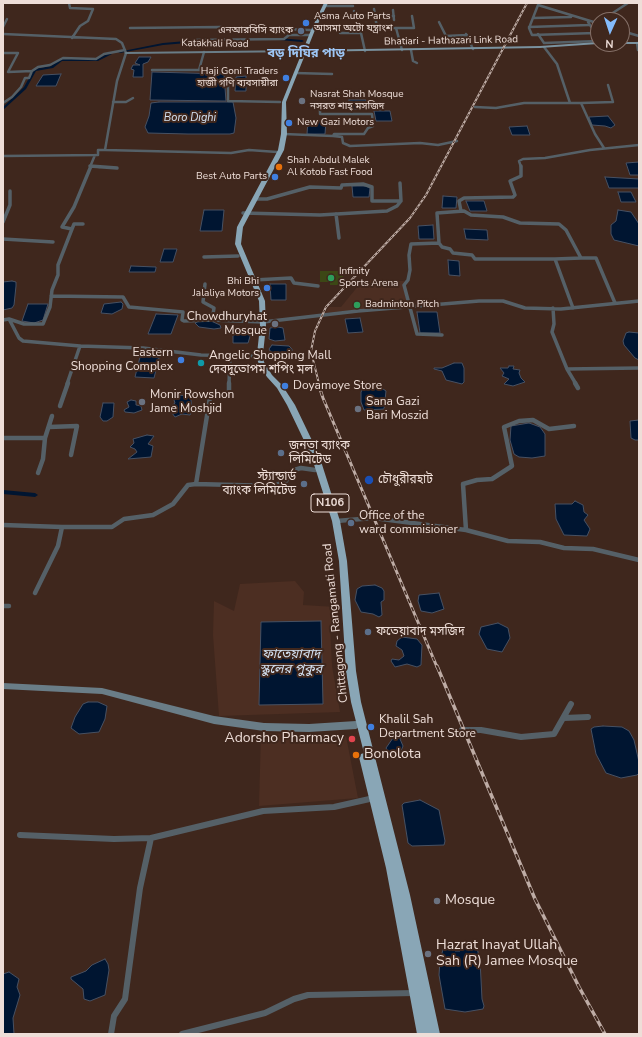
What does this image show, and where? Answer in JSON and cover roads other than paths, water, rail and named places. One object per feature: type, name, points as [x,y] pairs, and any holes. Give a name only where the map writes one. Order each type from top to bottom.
[{"type":"highway","points":[[236,236],[277,152],[280,130],[280,102],[309,33],[324,4]]},
{"type":"highway","points":[[246,213],[257,199],[278,157],[284,134],[284,102],[302,51]]},
{"type":"highway","name":"Chittagong - Rangamati Road","points":[[236,236],[238,256],[258,300],[261,322],[256,356],[260,368],[278,392],[295,422],[316,470],[336,545],[348,673],[356,725],[391,868],[423,1034]]},
{"type":"highway","name":"Chittagong - Rangamati Road","points":[[236,236],[262,301],[260,354],[263,366],[291,405],[315,455],[336,521],[343,561],[351,671],[356,702],[405,895],[434,1034]]},
{"type":"main road","name":"Bhatiari - Hathazari Link Road","points":[[302,51],[544,47],[590,43]]},
{"type":"street","points":[[68,3],[70,8],[93,9],[88,21],[80,26],[72,38]]},
{"type":"street","points":[[614,12],[628,3]]},
{"type":"street","points":[[324,4],[352,6]]},
{"type":"street","points":[[590,20],[538,5],[529,26],[532,35],[590,33]]},
{"type":"street","points":[[374,9],[378,28],[414,28],[412,16]]},
{"type":"street","points":[[393,10],[394,20]]},
{"type":"street","points":[[354,11],[354,16],[394,16]]},
{"type":"street","points":[[533,18],[576,16]]},
{"type":"street","points":[[3,27],[7,19]]},
{"type":"street","points":[[529,26],[589,25],[586,19]]},
{"type":"street","points":[[439,22],[446,36],[466,34],[473,49]]},
{"type":"street","points":[[130,28],[220,27],[309,33]]},
{"type":"street","points":[[396,28],[402,50]]},
{"type":"street","points":[[193,40],[284,39],[289,35],[309,33]]},
{"type":"street","points":[[340,33],[361,33],[365,51]]},
{"type":"street","points":[[3,34],[116,39],[122,43],[126,51],[113,102],[105,150]]},
{"type":"street","points":[[538,34],[544,43],[590,42]]},
{"type":"street","points":[[638,43],[638,50]]},
{"type":"street","points":[[544,47],[557,64],[570,103]]},
{"type":"street","points":[[411,50],[413,61],[416,63]]},
{"type":"street","points":[[3,53],[18,53],[8,72],[32,71],[38,67],[50,65],[63,58],[96,59],[104,54],[126,51]]},
{"type":"street","name":"Katakhali Road","points":[[126,51],[302,51]]},
{"type":"street","points":[[199,70],[204,52]]},
{"type":"street","points":[[152,70],[199,70],[228,72],[228,101],[280,102]]},
{"type":"street","points":[[3,103],[12,97],[21,87],[24,78],[29,78],[32,71]]},
{"type":"street","points":[[295,73],[332,74]]},
{"type":"street","points":[[475,107],[496,108],[524,103],[613,102],[608,85]]},
{"type":"street","points":[[113,102],[126,102],[133,98]]},
{"type":"street","points":[[581,103],[595,134],[604,148]]},
{"type":"street","points":[[320,107],[320,114],[372,114],[373,126],[368,128],[364,134],[334,134],[333,136]]},
{"type":"street","points":[[284,134],[342,137],[344,143],[350,146],[420,143],[438,145],[457,141]]},
{"type":"street","points":[[461,211],[459,201],[464,198],[513,197],[514,195],[510,181],[521,176],[522,170],[520,161],[523,159],[545,158],[604,148],[639,145]]},
{"type":"street","points":[[72,229],[62,227],[74,208],[90,166],[95,155],[98,155],[98,150],[231,153],[254,150],[277,152]]},
{"type":"street","points":[[3,156],[95,155]]},
{"type":"street","points":[[90,166],[117,168]]},
{"type":"street","points":[[246,213],[312,215],[387,211],[397,206],[401,201],[400,183]]},
{"type":"street","points":[[257,199],[267,199],[310,187],[341,188],[342,185],[363,184],[372,186],[372,201],[401,201]]},
{"type":"street","points":[[3,222],[10,205],[10,191]]},
{"type":"street","points":[[581,258],[566,230],[559,224],[520,223],[503,217],[471,215],[461,211],[437,213],[439,243],[442,247],[450,249],[453,253],[472,255],[475,259],[596,258],[615,303]]},
{"type":"street","points":[[336,214],[339,238]]},
{"type":"street","points":[[3,320],[8,319],[24,324],[43,324],[50,307],[51,296],[58,275],[58,265],[74,224],[84,224]]},
{"type":"street","points":[[3,239],[53,242]]},
{"type":"street","points":[[439,243],[411,244],[409,255],[410,270],[408,280],[404,285],[418,334],[442,335]]},
{"type":"street","points":[[204,257],[238,256]]},
{"type":"street","points":[[554,259],[573,308]]},
{"type":"street","points":[[254,280],[291,278],[294,283],[318,286]]},
{"type":"street","points":[[205,284],[203,302],[214,308],[212,320]]},
{"type":"street","points":[[51,296],[123,297],[129,307],[183,312],[182,320],[184,321],[212,320],[261,322],[411,306],[499,300],[511,302],[525,308],[573,308],[639,301]]},
{"type":"street","points":[[553,308],[554,324],[552,332],[567,370],[578,388]]},
{"type":"street","points":[[8,319],[19,338],[23,341],[80,346],[113,346],[201,354],[256,356]]},
{"type":"street","points":[[60,406],[80,346]]},
{"type":"street","points":[[196,484],[210,397],[229,396],[230,355]]},
{"type":"street","points":[[567,370],[639,368]]},
{"type":"street","points":[[38,473],[44,459],[46,438],[52,416]]},
{"type":"street","points":[[466,530],[464,484],[477,480],[492,479],[512,466],[504,427],[519,421],[533,420],[541,423],[549,429],[574,426]]},
{"type":"street","points":[[49,427],[77,426],[71,455]]},
{"type":"street","points":[[3,438],[46,438]]},
{"type":"street","points":[[3,525],[112,527],[124,519],[153,515],[173,504],[188,485],[272,486],[286,481],[294,470],[301,468],[316,470]]},
{"type":"street","points":[[336,521],[374,518],[466,530],[508,541],[540,542],[564,548],[593,549],[639,560]]},
{"type":"street","points":[[35,593],[58,546],[62,527]]},
{"type":"street","points":[[3,606],[9,606]]},
{"type":"street","points":[[3,686],[102,691],[214,720],[264,727],[309,728],[356,725]]},
{"type":"street","points":[[462,730],[481,730],[522,737],[554,734],[571,704]]},
{"type":"street","points":[[564,718],[588,717]]},
{"type":"street","points":[[20,835],[74,836],[114,839],[152,838],[263,811],[334,807],[374,798]]},
{"type":"street","points":[[111,1034],[114,1016],[124,999],[140,888],[152,838]]},
{"type":"street","points":[[182,1034],[265,1013],[294,999],[308,995],[415,993]]},
{"type":"water","points":[[139,57],[151,57],[148,62],[143,64],[143,77],[133,77],[134,70],[131,69],[133,65],[140,65],[135,63]]},
{"type":"water","name":"Boro Dighi","points":[[152,72],[224,74],[226,101],[150,100]]},
{"type":"water","points":[[61,74],[56,86],[36,86],[43,75]]},
{"type":"water","points":[[246,76],[246,91],[235,91],[236,77]]},
{"type":"water","points":[[349,100],[366,100],[366,109],[350,109]]},
{"type":"water","name":"Boro Dighi","points":[[233,102],[236,118],[234,133],[148,133],[145,127],[149,116],[151,103]]},
{"type":"water","points":[[374,111],[390,111],[392,121],[376,121]]},
{"type":"water","points":[[608,116],[615,125],[611,128],[592,125],[589,117]]},
{"type":"water","points":[[308,120],[326,121],[325,134],[307,134]]},
{"type":"water","points":[[527,126],[530,135],[512,135],[509,127]]},
{"type":"water","points":[[639,162],[639,175],[630,175],[626,163]]},
{"type":"water","points":[[605,177],[639,179],[639,188],[609,188]]},
{"type":"water","points":[[352,186],[366,186],[370,188],[369,197],[353,197]]},
{"type":"water","points":[[618,192],[631,192],[636,202],[621,202]]},
{"type":"water","points":[[443,196],[457,197],[456,208],[442,208]]},
{"type":"water","points":[[466,201],[484,201],[487,211],[470,211]]},
{"type":"water","points":[[204,210],[224,210],[222,231],[200,231]]},
{"type":"water","points":[[618,210],[631,212],[639,224],[639,246],[614,240],[611,234],[611,225],[616,221]]},
{"type":"water","points":[[433,225],[434,239],[419,239],[418,226]]},
{"type":"water","points":[[464,229],[487,230],[488,240],[466,239]]},
{"type":"water","points":[[164,249],[177,249],[173,262],[160,262]]},
{"type":"water","points":[[448,260],[459,261],[460,276],[449,275]]},
{"type":"water","points":[[131,266],[156,268],[155,272],[129,272]]},
{"type":"water","points":[[3,282],[16,282],[14,305],[12,308],[3,310]]},
{"type":"water","points":[[270,284],[286,284],[286,300],[271,300]]},
{"type":"water","points":[[121,302],[123,304],[122,309],[112,314],[101,313],[104,304]]},
{"type":"water","points":[[28,304],[48,304],[43,320],[34,323],[22,321]]},
{"type":"water","points":[[417,312],[437,312],[440,333],[420,333]]},
{"type":"water","points":[[156,314],[178,315],[171,334],[148,334]]},
{"type":"water","points":[[360,318],[363,332],[348,333],[345,319]]},
{"type":"water","points":[[199,321],[211,321],[220,325],[221,328],[214,329],[199,327],[195,323]]},
{"type":"water","points":[[270,328],[283,328],[285,340],[275,341],[269,339]]},
{"type":"water","points":[[233,330],[252,330],[248,343],[233,343]]},
{"type":"water","points":[[626,333],[639,333],[639,360],[635,358],[624,345],[623,341]]},
{"type":"water","points":[[272,345],[289,346],[292,349],[292,355],[272,354],[269,349]]},
{"type":"water","points":[[148,356],[159,358],[154,378],[135,377],[140,357]]},
{"type":"water","points":[[454,363],[462,363],[464,368],[464,382],[462,384],[446,380],[442,371],[434,369],[442,368]]},
{"type":"water","points":[[509,366],[514,366],[513,369],[520,370],[519,373],[521,378],[525,382],[513,386],[504,384],[509,379],[502,376],[504,373],[500,368],[508,368]]},
{"type":"water","points":[[364,387],[380,387],[386,391],[384,409],[364,410],[361,402],[361,392]]},
{"type":"water","points":[[176,395],[193,396],[191,400],[192,410],[190,415],[182,414],[175,417],[172,413],[172,409],[170,407],[175,403],[173,397]]},
{"type":"water","points":[[131,400],[136,401],[136,405],[141,406],[142,410],[134,413],[125,412],[124,410],[129,407],[127,402]]},
{"type":"water","points":[[103,403],[114,403],[113,417],[107,421],[103,421],[100,417]]},
{"type":"water","points":[[639,420],[639,440],[635,440],[631,438],[630,421]]},
{"type":"water","points":[[529,423],[540,427],[545,434],[545,456],[532,458],[519,457],[514,454],[510,440],[511,426]]},
{"type":"water","points":[[147,435],[154,436],[148,444],[153,446],[151,457],[128,459],[137,452],[135,449],[130,447],[134,443],[133,439]]},
{"type":"water","points":[[575,501],[583,505],[584,512],[588,515],[584,520],[590,529],[587,536],[564,535],[556,519],[555,504],[572,504]]},
{"type":"water","points":[[375,585],[382,588],[384,591],[384,600],[381,602],[382,615],[379,617],[373,614],[361,612],[355,600],[357,589],[362,586]]},
{"type":"water","points":[[439,593],[444,609],[432,613],[421,611],[418,601],[419,595]]},
{"type":"water","name":"ফাতেয়াবাদ স্কুলের পুকুর","points":[[321,621],[323,704],[259,705],[261,622]]},
{"type":"water","points":[[498,623],[508,628],[510,638],[502,652],[487,649],[479,634],[481,627]]},
{"type":"water","points":[[402,637],[417,639],[422,645],[421,665],[417,667],[407,664],[395,667],[391,661],[392,659],[399,660],[404,656],[402,650],[396,646],[397,641]]},
{"type":"water","points":[[88,702],[98,702],[107,706],[105,719],[99,732],[79,734],[71,728],[75,717],[83,704]]},
{"type":"water","points":[[594,727],[622,727],[629,731],[634,740],[639,762],[639,773],[637,775],[621,778],[606,773],[596,754],[591,729]]},
{"type":"water","points":[[399,735],[402,736],[400,739],[403,746],[401,751],[404,755],[397,759],[390,755],[386,748],[393,738]]},
{"type":"water","points":[[420,800],[439,810],[445,841],[444,845],[412,846],[408,843],[402,805],[404,803]]},
{"type":"water","points":[[453,945],[455,951],[460,951],[461,945],[477,948],[480,960],[483,1009],[465,1012],[445,1009],[439,975],[440,960],[444,946]]},
{"type":"water","points":[[105,959],[109,970],[105,995],[90,1001],[84,999],[83,989],[71,979],[71,977],[86,971],[92,965]]},
{"type":"water","points":[[9,972],[19,979],[17,987],[20,995],[13,1018],[14,1034],[3,1034],[3,974]]},
{"type":"waterway","points":[[279,39],[302,41]]},
{"type":"waterway","points":[[120,52],[163,44],[198,41]]},
{"type":"waterway","points":[[3,109],[25,88],[35,70],[52,67],[61,60],[98,60],[110,54]]},
{"type":"waterway","points":[[3,492],[35,495]]},
{"type":"railway","points":[[319,384],[311,351],[315,331],[326,307],[410,218],[426,195],[527,3]]},
{"type":"railway","points":[[318,383],[437,667]]},
{"type":"railway","points":[[437,666],[535,899],[579,987],[605,1034]]},
{"type":"place","name":"Asma Auto Parts আসমা অটো যন্ত্রাংশ","points":[[306,23]]},
{"type":"place","name":"এনআরবিসি ব্যাংক","points":[[301,31]]},
{"type":"place","name":"Haji Goni Traders হাজী গণি ব্যবসায়ীরা","points":[[286,78]]},
{"type":"place","name":"Nasrat Shah Mosque নসরত শাহ্‌ মসজিদ","points":[[302,101]]},
{"type":"place","name":"New Gazi Motors","points":[[289,123]]},
{"type":"place","name":"Shah Abdul Malek Al Kotob Fast Food","points":[[279,167]]},
{"type":"place","name":"Best Auto Parts","points":[[275,177]]},
{"type":"place","name":"Infinity Sports Arena","points":[[331,278]]},
{"type":"place","name":"Bhi Bhi Jalaliya Motors","points":[[267,288]]},
{"type":"place","name":"Badminton Pitch","points":[[357,305]]},
{"type":"place","name":"Chowdhuryhat Mosque","points":[[275,324]]},
{"type":"place","name":"Eastern Shopping Complex","points":[[181,360]]},
{"type":"place","name":"Angelic Shopping Mall দেবদূতোপম শপিং মল","points":[[201,363]]},
{"type":"place","name":"Doyamoye Store","points":[[285,386]]},
{"type":"place","name":"Monir Rowshon Jame Moshjid","points":[[142,402]]},
{"type":"place","name":"Sana Gazi Bari Moszid","points":[[358,409]]},
{"type":"place","name":"জনতা ব্যাংক লিমিটেড","points":[[281,453]]},
{"type":"place","name":"চৌধুরীরহাট","points":[[369,480]]},
{"type":"place","name":"স্ট্যান্ডার্ড ব্যাংক লিমিটেড","points":[[304,484]]},
{"type":"place","name":"Office of the ward commisioner","points":[[351,523]]},
{"type":"place","name":"ফতেয়াবাদ মসজিদ","points":[[368,632]]},
{"type":"place","name":"Khalil Sah Department Store","points":[[371,727]]},
{"type":"place","name":"Adorsho Pharmacy","points":[[352,739]]},
{"type":"place","name":"Bonolota","points":[[356,755]]},
{"type":"place","name":"Mosque","points":[[437,901]]},
{"type":"place","name":"Hazrat Inayat Ullah Sah (R) Jamee Mosque","points":[[428,954]]},
{"type":"district","name":"বড় দিঘির পাড়","points":[[306,54]]}]
